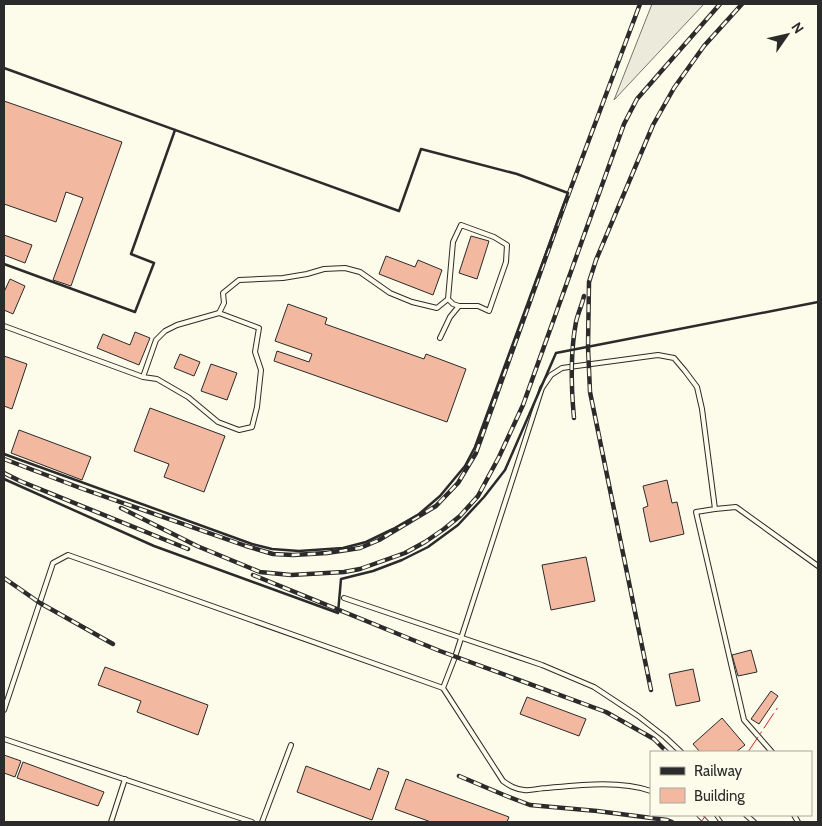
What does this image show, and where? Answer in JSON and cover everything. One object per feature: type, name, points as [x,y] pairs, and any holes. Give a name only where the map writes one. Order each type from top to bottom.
[{"type":"lane","points":[[461,225],[494,236],[507,245],[506,262],[489,311],[478,306],[452,304],[448,299],[453,242],[461,225]]},
{"type":"lane","points":[[219,313],[224,304],[223,293],[239,280],[283,278],[324,269],[345,268],[360,272],[390,293],[412,302],[437,308],[448,299]]},
{"type":"lane","points":[[440,338],[450,317],[459,306]]},
{"type":"lane","points":[[4,326],[143,377],[157,379],[188,396],[218,422],[239,430],[252,427],[257,407],[261,370],[255,352],[259,328],[219,313],[177,325],[165,331],[156,340],[143,377]]},
{"type":"lane","points":[[443,688],[542,388],[551,374],[562,368],[658,355],[674,358],[698,387],[715,509]]},
{"type":"lane","points":[[771,751],[744,720],[696,512],[736,507],[818,566]]},
{"type":"lane","points":[[4,710],[53,563],[68,555],[443,688],[503,781],[511,788],[526,790],[610,784],[650,790]]},
{"type":"lane","points":[[344,598],[542,665],[594,687],[638,716],[680,751]]},
{"type":"lane","points":[[4,739],[252,822]]},
{"type":"lane","points":[[262,822],[291,745]]},
{"type":"lane","points":[[111,822],[125,780]]},
{"type":"shaded area","points":[[652,4],[704,4],[614,100]]},
{"type":"building","points":[[4,101],[122,142],[71,286],[53,280],[83,198],[66,192],[56,222],[4,204]]},
{"type":"building","points":[[4,235],[32,245],[25,263],[4,255]]},
{"type":"building","points":[[471,236],[489,241],[477,279],[459,273]]},
{"type":"building","points":[[386,256],[415,267],[418,260],[442,270],[433,295],[379,274]]},
{"type":"building","points":[[10,279],[25,286],[13,314],[4,310],[4,292]]},
{"type":"building","points":[[288,304],[327,318],[325,324],[424,359],[426,354],[466,369],[447,422],[274,361],[277,351],[309,362],[312,354],[275,341]]},
{"type":"building","points":[[135,332],[150,338],[139,365],[97,348],[103,334],[130,345]]},
{"type":"building","points":[[180,354],[200,362],[194,376],[174,368]]},
{"type":"building","points":[[4,356],[27,364],[12,409],[4,406]]},
{"type":"building","points":[[211,364],[237,373],[227,400],[201,391]]},
{"type":"building","points":[[150,408],[225,436],[204,492],[164,477],[169,464],[134,451]]},
{"type":"building","points":[[19,430],[91,457],[82,480],[11,453]]},
{"type":"building","points":[[667,480],[672,503],[677,502],[684,534],[650,542],[643,508],[648,506],[643,486]]},
{"type":"building","points":[[586,557],[595,601],[551,610],[542,565]]},
{"type":"building","points":[[751,650],[757,672],[738,676],[732,655]]},
{"type":"building","points":[[105,667],[208,705],[198,735],[137,712],[141,701],[98,685]]},
{"type":"building","points":[[693,669],[700,701],[676,706],[669,674]]},
{"type":"building","points":[[771,691],[778,696],[759,724],[751,719]]},
{"type":"building","points":[[527,697],[586,719],[579,736],[520,714]]},
{"type":"building","points":[[722,718],[745,745],[737,751],[699,751],[693,744]]},
{"type":"building","points":[[4,755],[21,761],[15,777],[4,773]]},
{"type":"building","points":[[23,762],[104,792],[98,806],[17,778]]},
{"type":"building","points":[[306,766],[370,790],[378,768],[389,772],[372,820],[297,792]]},
{"type":"building","points":[[406,779],[509,817],[507,822],[431,822],[395,809]]},
{"type":"railway","points":[[4,459],[83,489],[273,554],[327,553],[360,548],[379,540],[436,506],[458,483],[476,453],[563,209],[640,4]]},
{"type":"railway","points":[[121,508],[197,546],[260,572],[291,575],[344,572],[360,569],[405,553],[425,542],[460,516],[478,496],[499,457],[523,405],[624,124],[637,99],[720,4]]},
{"type":"railway","points":[[651,690],[590,392],[588,347],[589,282],[596,260],[653,125],[674,88],[704,46],[742,4]]},
{"type":"railway","points":[[574,418],[572,358],[576,322],[584,296]]},
{"type":"railway","points":[[4,473],[188,549]]},
{"type":"railway","points":[[253,575],[440,651],[606,712],[654,739],[666,751]]},
{"type":"railway","points":[[4,578],[40,603],[113,644]]},
{"type":"railway","points":[[459,776],[530,805],[597,811],[672,822]]},
{"type":"railway","points":[[717,816],[721,822]]},
{"type":"wall","points":[[4,68],[399,211],[421,149],[517,174],[568,193],[475,447],[465,466],[440,496],[419,514],[366,542],[343,548],[299,551],[272,549],[252,544],[4,454]]},
{"type":"wall","points":[[4,264],[135,312],[154,263],[131,254],[175,130]]},
{"type":"wall","points":[[4,479],[154,546],[338,613],[341,579],[373,571],[402,560],[428,547],[458,525],[484,497],[505,470],[556,353],[818,302]]},
{"type":"power","points":[[749,751],[778,707]]},
{"type":"power","points":[[701,822],[705,816]]}]
